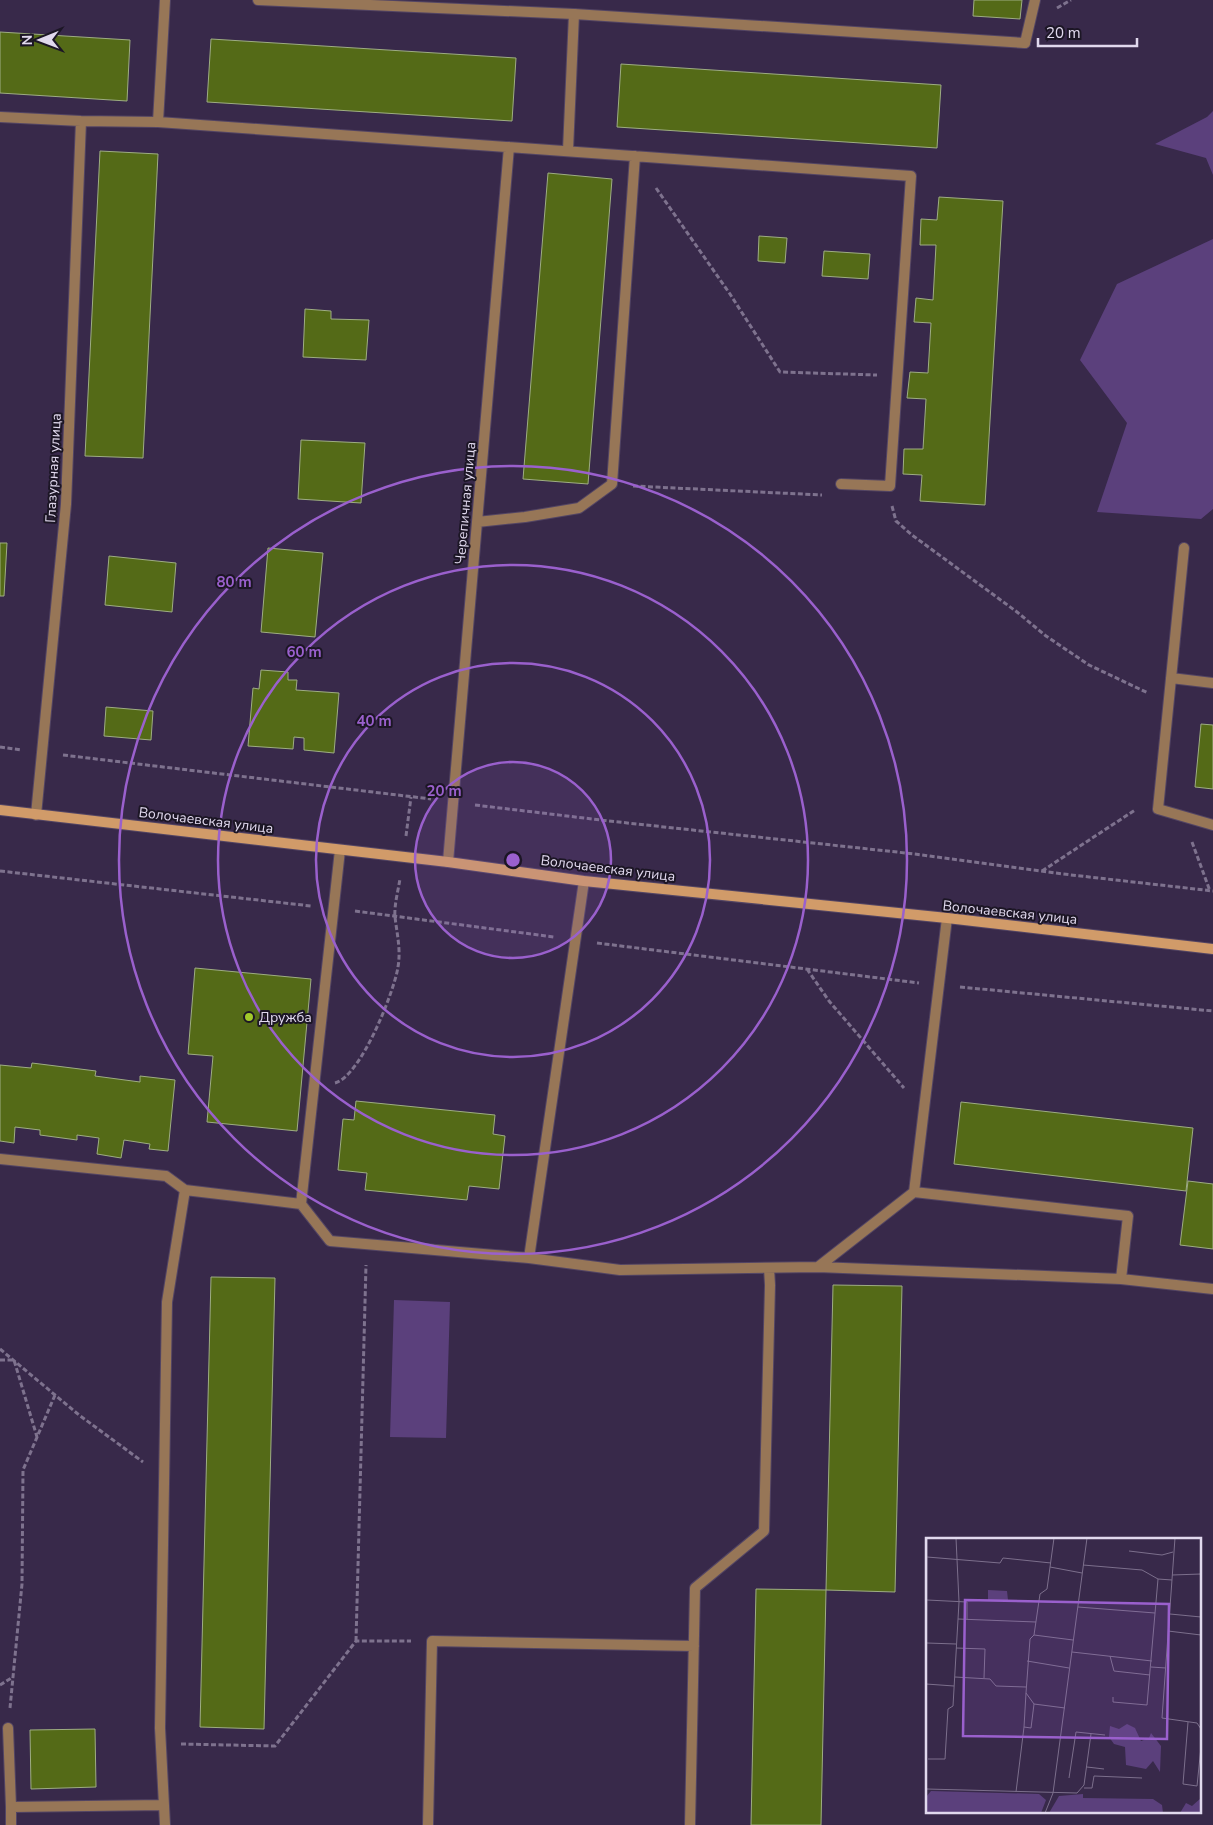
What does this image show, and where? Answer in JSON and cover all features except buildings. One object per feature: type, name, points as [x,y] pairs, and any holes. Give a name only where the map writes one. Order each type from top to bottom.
[{"type":"street","points":[[158,122],[165,0]]},
{"type":"street","points":[[258,0],[574,14],[1025,43],[1035,0]]},
{"type":"street","points":[[568,150],[574,14]]},
{"type":"street","points":[[0,117],[158,122],[911,176],[890,486],[841,484]]},
{"type":"street","name":"Глазурная улица","points":[[36,815],[66,504],[81,121]]},
{"type":"street","name":"Черепичная улица","points":[[448,862],[509,147]]},
{"type":"street","points":[[477,522],[525,517],[579,508],[612,484],[635,156]]},
{"type":"street","points":[[1184,548],[1158,809],[1213,825]]},
{"type":"street","points":[[1171,678],[1213,683]]},
{"type":"street","name":"Волочаевская улица","points":[[0,810],[448,862],[584,881],[947,918],[1213,949]]},
{"type":"street","points":[[300,1204],[340,850]]},
{"type":"street","points":[[529,1258],[584,881]]},
{"type":"street","points":[[914,1192],[947,918]]},
{"type":"street","points":[[0,1159],[166,1176],[184,1190],[300,1204],[330,1241],[366,1245],[529,1258],[620,1270],[818,1267],[1121,1279],[1213,1289]]},
{"type":"street","points":[[165,1825],[161,1744],[167,1302],[184,1190]]},
{"type":"street","points":[[818,1267],[914,1192],[1128,1216],[1121,1279]]},
{"type":"street","points":[[690,1825],[695,1588],[764,1531],[769,1268]]},
{"type":"street","points":[[428,1825],[432,1641],[694,1646]]},
{"type":"street","points":[[8,1728],[11,1825]]},
{"type":"street","points":[[11,1807],[164,1805]]},
{"type":"path","points":[[656,188],[730,294],[780,372],[897,376]]},
{"type":"path","points":[[612,484],[830,495]]},
{"type":"path","points":[[889,498],[896,522],[1017,612],[1046,636],[1089,665],[1130,686],[1169,702]]},
{"type":"path","points":[[0,747],[609,821],[916,854],[1211,891],[1182,816]]},
{"type":"path","points":[[1042,871],[1160,793]]},
{"type":"path","points":[[0,871],[333,908],[938,985],[1213,1011]]},
{"type":"path","points":[[313,1088],[339,1082],[351,1071],[364,1052],[386,1010],[398,966],[399,943],[395,916]]},
{"type":"path","points":[[807,969],[829,1001],[923,1111]]},
{"type":"path","points":[[161,1744],[275,1746],[356,1642],[366,1245]]},
{"type":"path","points":[[0,1349],[55,1395],[164,1478]]},
{"type":"path","points":[[0,1360],[14,1360]]},
{"type":"path","points":[[14,1360],[38,1437]]},
{"type":"path","points":[[8,1728],[22,1584],[23,1470],[55,1395]]},
{"type":"path","points":[[356,1642],[432,1641]]},
{"type":"path","points":[[0,1686],[13,1676]]},
{"type":"shaded area","points":[[1213,111],[1213,175],[1206,158],[1155,144],[1207,117]]},
{"type":"shaded area","points":[[1213,239],[1213,509],[1201,519],[1097,512],[1127,423],[1080,360],[1117,284]]},
{"type":"shaded area","points":[[394,1300],[450,1302],[446,1438],[390,1437]]},
{"type":"place","name":"Дружба","points":[[249,1017]]}]
